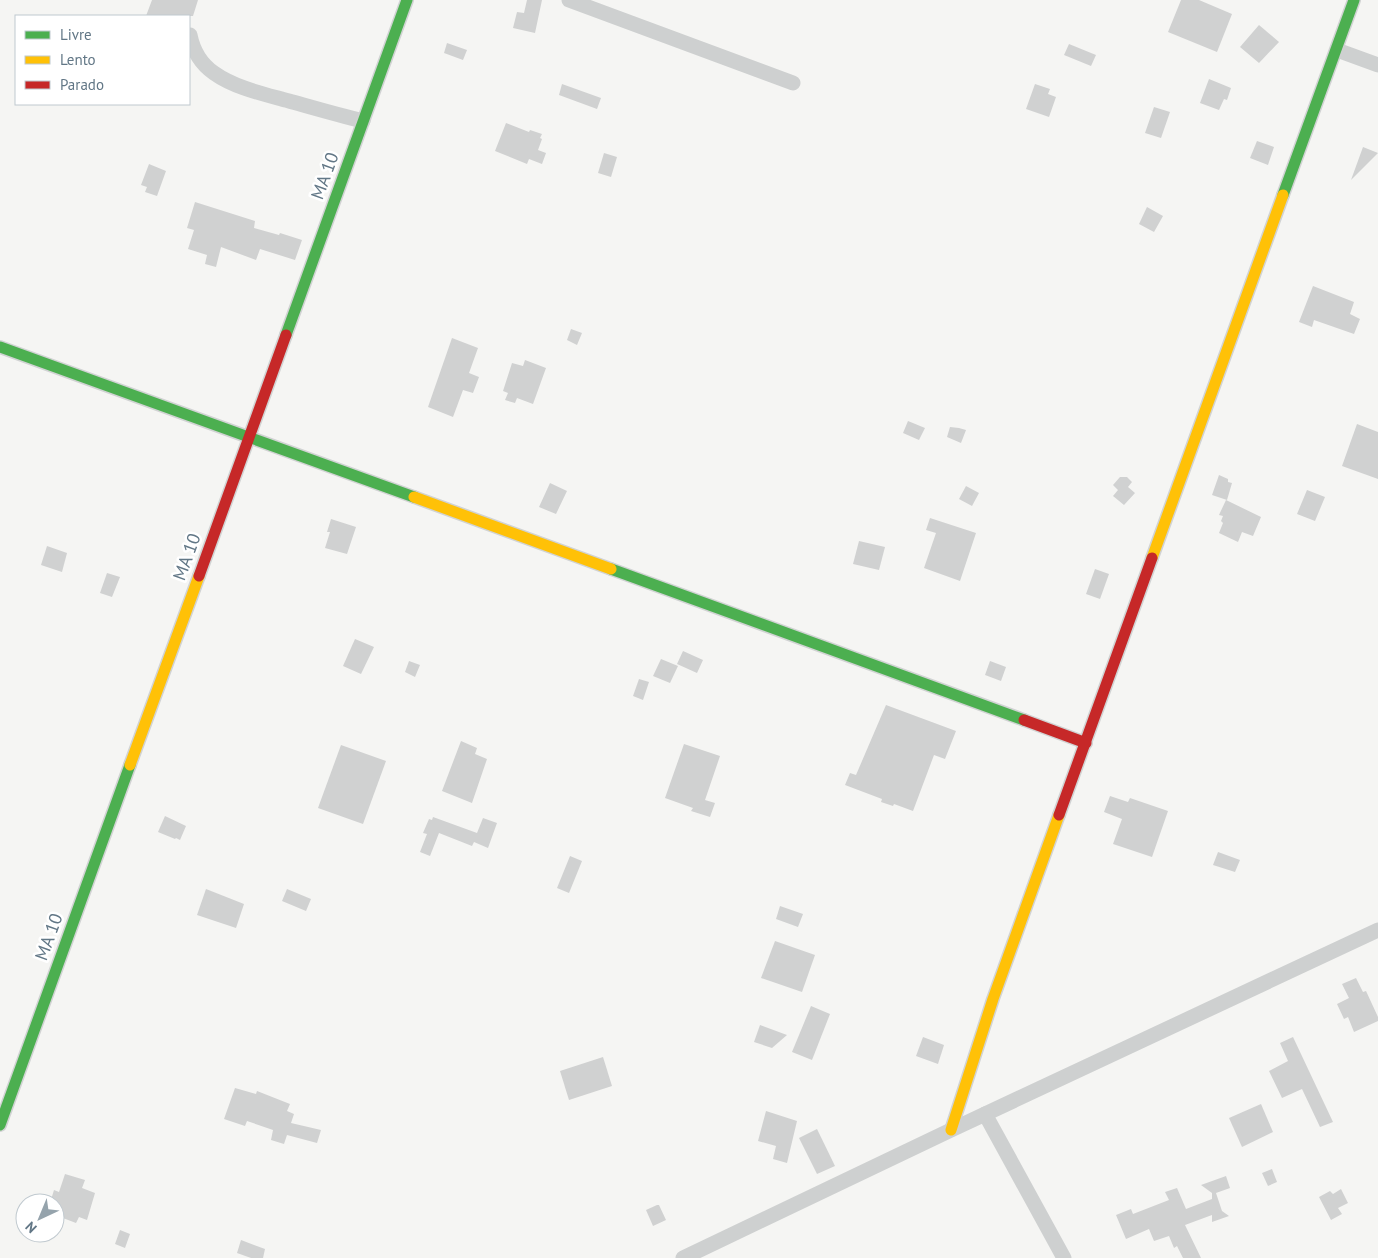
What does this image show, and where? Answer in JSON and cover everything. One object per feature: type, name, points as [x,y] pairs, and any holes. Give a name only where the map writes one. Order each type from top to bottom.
[{"type":"street","name":"MA 10","points":[[0,1125],[407,0]]},
{"type":"street","points":[[569,0],[793,83]]},
{"type":"street","points":[[951,1130],[993,999],[1354,0]]},
{"type":"street","points":[[190,35],[192,46],[202,62],[213,72],[228,81],[262,93],[363,121]]},
{"type":"street","points":[[1337,50],[1378,65]]},
{"type":"street","points":[[0,347],[249,436],[1086,743]]},
{"type":"street","points":[[683,1258],[984,1114],[1378,930]]},
{"type":"street","points":[[984,1114],[1064,1258]]},
{"type":"building","points":[[152,0],[198,0],[193,16],[146,15]]},
{"type":"building","points":[[527,0],[542,0],[535,33],[513,28],[517,12],[524,13]]},
{"type":"building","points":[[1181,0],[1199,0],[1232,14],[1217,52],[1168,32]]},
{"type":"building","points":[[1259,25],[1279,42],[1259,63],[1240,47]]},
{"type":"building","points":[[447,43],[467,50],[463,60],[444,53]]},
{"type":"building","points":[[1069,44],[1096,55],[1091,66],[1064,55]]},
{"type":"building","points":[[1209,79],[1231,88],[1227,100],[1224,99],[1219,110],[1200,103]]},
{"type":"building","points":[[562,84],[601,98],[597,109],[559,95]]},
{"type":"building","points":[[1035,84],[1050,89],[1048,94],[1056,97],[1049,117],[1026,109]]},
{"type":"building","points":[[1154,107],[1170,112],[1161,138],[1145,133]]},
{"type":"building","points":[[506,123],[529,132],[530,130],[542,134],[538,150],[546,153],[542,164],[529,159],[527,164],[495,151]]},
{"type":"building","points":[[1257,141],[1274,147],[1268,165],[1250,158]]},
{"type":"building","points":[[1363,147],[1378,153],[1351,180]]},
{"type":"building","points":[[604,153],[617,157],[611,177],[598,173]]},
{"type":"building","points":[[149,164],[166,171],[157,196],[145,192],[147,187],[141,185]]},
{"type":"building","points":[[195,202],[255,221],[254,228],[302,240],[295,260],[260,249],[256,260],[221,247],[216,267],[205,264],[207,255],[188,249],[194,230],[187,228]]},
{"type":"building","points":[[1147,207],[1163,216],[1154,232],[1139,224]]},
{"type":"building","points":[[1313,286],[1354,302],[1350,314],[1360,319],[1354,334],[1314,320],[1312,327],[1299,322]]},
{"type":"building","points":[[571,329],[582,333],[577,345],[567,340]]},
{"type":"building","points":[[452,338],[478,348],[469,373],[479,377],[473,393],[463,390],[453,417],[428,407]]},
{"type":"building","points":[[525,360],[546,368],[533,404],[517,398],[515,403],[505,400],[508,393],[503,391],[512,363],[523,366]]},
{"type":"building","points":[[908,421],[925,428],[919,440],[903,433]]},
{"type":"building","points":[[1357,424],[1378,432],[1378,479],[1342,466]]},
{"type":"building","points":[[950,427],[966,430],[961,443],[947,437]]},
{"type":"building","points":[[1219,475],[1232,483],[1227,500],[1212,495]]},
{"type":"building","points":[[1120,477],[1127,477],[1132,482],[1128,487],[1135,493],[1124,505],[1113,496],[1118,490],[1113,485]]},
{"type":"building","points":[[550,483],[567,491],[556,514],[539,507]]},
{"type":"building","points":[[966,486],[979,493],[972,506],[959,499]]},
{"type":"building","points":[[1307,490],[1325,497],[1315,521],[1297,514]]},
{"type":"building","points":[[1226,500],[1261,517],[1253,536],[1242,532],[1238,542],[1219,533],[1223,523],[1221,521],[1223,516],[1219,515]]},
{"type":"building","points":[[930,518],[976,533],[960,581],[924,568],[936,533],[926,530]]},
{"type":"building","points":[[331,519],[356,527],[347,554],[325,548],[330,532],[327,532]]},
{"type":"building","points":[[859,541],[885,547],[879,570],[853,564]]},
{"type":"building","points":[[47,546],[67,553],[62,572],[41,565]]},
{"type":"building","points":[[1095,569],[1109,574],[1100,599],[1086,594]]},
{"type":"building","points":[[107,573],[120,577],[112,597],[100,593]]},
{"type":"building","points":[[355,639],[374,647],[361,674],[343,666]]},
{"type":"building","points":[[683,651],[703,660],[697,673],[677,664]]},
{"type":"building","points":[[661,659],[678,666],[670,683],[653,676]]},
{"type":"building","points":[[409,661],[420,665],[415,677],[405,672]]},
{"type":"building","points":[[990,661],[1006,667],[1001,681],[985,675]]},
{"type":"building","points":[[639,679],[649,682],[643,700],[633,696]]},
{"type":"building","points":[[886,705],[956,731],[945,759],[934,755],[913,811],[894,804],[893,806],[881,802],[882,799],[845,785],[850,773],[856,775]]},
{"type":"building","points":[[461,741],[477,748],[475,754],[487,759],[472,803],[442,791]]},
{"type":"building","points":[[684,744],[720,756],[705,800],[715,803],[710,817],[691,811],[693,808],[665,798]]},
{"type":"building","points":[[341,745],[386,761],[363,824],[318,808]]},
{"type":"building","points":[[1110,796],[1128,802],[1130,798],[1168,811],[1152,857],[1113,844],[1122,819],[1104,812]]},
{"type":"building","points":[[165,816],[186,826],[180,840],[158,832]]},
{"type":"building","points":[[433,817],[477,833],[483,818],[497,823],[488,848],[474,842],[472,846],[439,833],[430,856],[420,852],[427,834],[423,833],[429,819],[432,820]]},
{"type":"building","points":[[1218,852],[1240,860],[1235,872],[1213,865]]},
{"type":"building","points":[[570,856],[582,861],[569,893],[557,888]]},
{"type":"building","points":[[206,889],[244,904],[236,928],[197,915]]},
{"type":"building","points":[[287,889],[311,899],[306,911],[282,901]]},
{"type":"building","points":[[780,906],[803,914],[798,927],[776,919]]},
{"type":"building","points":[[775,941],[815,955],[802,992],[761,978]]},
{"type":"building","points":[[1356,978],[1363,992],[1366,991],[1378,1021],[1354,1032],[1348,1017],[1344,1019],[1337,1004],[1349,998],[1342,984]]},
{"type":"building","points":[[811,1006],[830,1014],[812,1060],[792,1052]]},
{"type":"building","points":[[760,1025],[787,1035],[772,1048],[754,1042]]},
{"type":"building","points":[[923,1037],[944,1045],[938,1064],[916,1056]]},
{"type":"building","points":[[1293,1037],[1333,1122],[1320,1127],[1302,1089],[1282,1098],[1269,1071],[1288,1061],[1280,1043]]},
{"type":"building","points":[[603,1057],[612,1086],[569,1100],[560,1071]]},
{"type":"building","points":[[235,1088],[256,1094],[257,1091],[290,1104],[287,1111],[294,1114],[291,1123],[321,1130],[317,1143],[287,1135],[284,1144],[271,1140],[273,1130],[247,1121],[245,1126],[224,1119]]},
{"type":"building","points":[[1261,1104],[1273,1132],[1242,1147],[1229,1118]]},
{"type":"building","points":[[766,1111],[797,1121],[787,1163],[773,1159],[776,1146],[758,1141]]},
{"type":"building","points":[[817,1129],[835,1166],[817,1174],[799,1138]]},
{"type":"building","points":[[1272,1169],[1277,1182],[1268,1186],[1262,1173]]},
{"type":"building","points":[[65,1174],[85,1180],[82,1188],[95,1193],[87,1220],[79,1217],[76,1223],[65,1219],[65,1193],[53,1193],[54,1190],[59,1192]]},
{"type":"building","points":[[1226,1176],[1230,1188],[1216,1193],[1222,1211],[1229,1216],[1212,1222],[1212,1215],[1185,1225],[1201,1258],[1183,1258],[1177,1246],[1174,1248],[1169,1236],[1154,1241],[1149,1229],[1126,1239],[1116,1215],[1131,1209],[1133,1214],[1169,1200],[1165,1192],[1177,1188],[1186,1209],[1212,1199],[1212,1193],[1201,1185]]},
{"type":"building","points":[[1341,1189],[1348,1203],[1338,1208],[1342,1214],[1331,1220],[1319,1197],[1330,1191],[1333,1194]]},
{"type":"building","points":[[659,1205],[666,1220],[653,1226],[646,1210]]},
{"type":"building","points":[[120,1230],[130,1234],[125,1248],[115,1244]]},
{"type":"building","points":[[241,1240],[265,1249],[263,1258],[251,1258],[237,1253]]},
{"type":"traffic: fast","points":[[286,335],[407,0]]},
{"type":"traffic: fast","points":[[1283,195],[1354,0]]},
{"type":"traffic: fast","points":[[0,347],[414,497]]},
{"type":"traffic: fast","points":[[611,569],[1024,720]]},
{"type":"traffic: fast","points":[[0,1125],[130,765]]},
{"type":"traffic: slow","points":[[1152,558],[1283,195]]},
{"type":"traffic: slow","points":[[414,497],[611,569]]},
{"type":"traffic: slow","points":[[130,765],[199,576]]},
{"type":"traffic: slow","points":[[951,1130],[993,999],[1059,815]]},
{"type":"traffic: jam","points":[[199,576],[286,335]]},
{"type":"traffic: jam","points":[[1059,815],[1152,558]]},
{"type":"traffic: jam","points":[[1024,720],[1086,743]]}]
